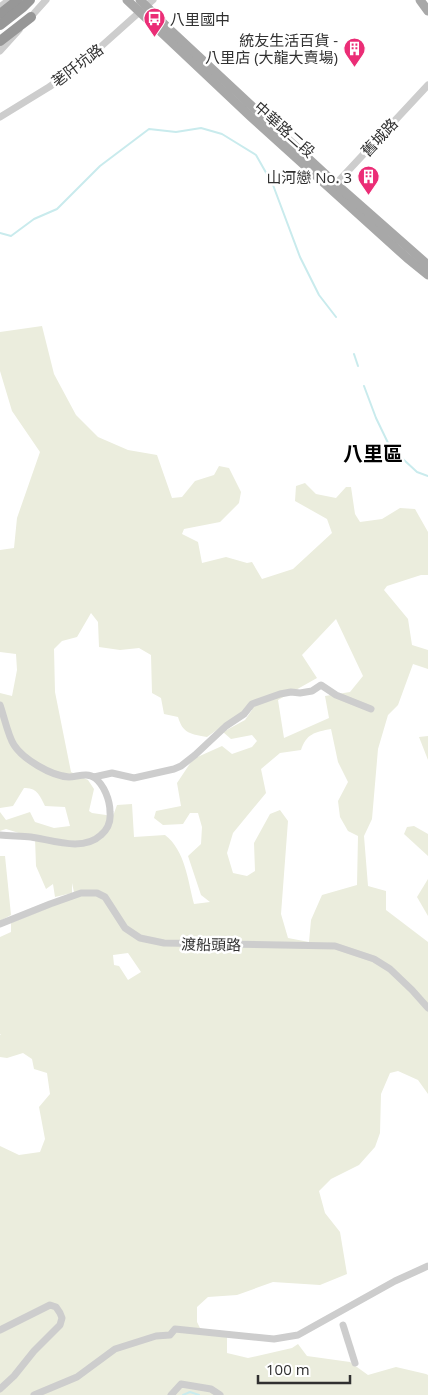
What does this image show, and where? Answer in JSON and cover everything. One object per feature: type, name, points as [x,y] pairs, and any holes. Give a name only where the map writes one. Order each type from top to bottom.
[{"type":"highway","points":[[0,14],[18,0]]},
{"type":"highway","points":[[0,25],[30,0]]},
{"type":"highway","points":[[0,41],[31,17]]},
{"type":"main road","name":"中華路二段","points":[[127,0],[145,4],[251,117],[428,265]]},
{"type":"main road","points":[[420,0],[428,11]]},
{"type":"main road","name":"中華路二段","points":[[333,186],[407,258],[428,275]]},
{"type":"street","points":[[0,7],[8,0]]},
{"type":"street","points":[[0,51],[46,0]]},
{"type":"street","name":"荖阡坑路","points":[[0,116],[77,68],[145,4]]},
{"type":"street","name":"舊城路","points":[[333,186],[428,85]]},
{"type":"street","points":[[94,777],[112,773],[134,778],[181,766],[226,726],[244,714],[252,704],[280,694],[312,691],[321,685],[336,695],[370,709]]},
{"type":"street","points":[[0,705],[14,746],[27,759],[56,775],[70,777],[87,774],[94,777],[101,784],[108,798],[111,820],[105,831],[97,839],[85,844],[0,835]]},
{"type":"street","name":"渡船頭路","points":[[0,924],[81,893],[97,893],[105,897],[125,928],[140,938],[164,943],[335,946],[374,959],[390,969],[428,1008]]},
{"type":"street","points":[[34,1395],[77,1377],[116,1349],[156,1336],[170,1335],[175,1330],[274,1339],[298,1335],[428,1266]]},
{"type":"street","points":[[0,1330],[50,1305],[56,1306],[62,1318],[60,1325],[0,1389]]},
{"type":"street","points":[[344,1325],[355,1363]]},
{"type":"street","points":[[171,1395],[181,1384],[210,1388],[220,1395]]},
{"type":"green space","points":[[42,326],[54,374],[76,415],[98,437],[128,450],[157,455],[172,498],[182,497],[195,481],[214,475],[219,466],[229,468],[241,492],[239,503],[220,522],[184,529],[182,534],[198,542],[202,563],[226,557],[247,563],[252,562],[262,579],[293,569],[332,533],[327,519],[295,501],[296,486],[305,483],[316,494],[336,498],[346,487],[351,487],[355,514],[360,522],[382,519],[400,508],[415,509],[428,532],[428,575],[421,575],[387,586],[384,590],[408,619],[412,645],[428,650],[428,669],[413,664],[398,705],[388,715],[378,749],[372,819],[364,836],[368,886],[386,891],[386,910],[428,942],[428,1094],[418,1080],[398,1071],[390,1073],[381,1094],[380,1133],[375,1147],[359,1165],[331,1179],[319,1191],[325,1213],[340,1232],[347,1274],[320,1285],[273,1282],[237,1295],[208,1297],[197,1307],[197,1322],[200,1328],[227,1337],[227,1353],[248,1358],[292,1348],[298,1344],[307,1356],[350,1362],[368,1375],[396,1367],[426,1374],[428,1375],[428,1395],[0,1395],[0,1146],[19,1155],[40,1152],[45,1139],[39,1107],[50,1094],[47,1073],[34,1069],[32,1059],[23,1053],[7,1058],[0,1057],[0,937],[11,932],[11,923],[75,897],[72,883],[72,893],[55,897],[53,884],[46,889],[36,866],[35,838],[6,829],[0,831],[0,812],[6,820],[30,812],[35,822],[54,828],[70,826],[65,807],[45,806],[38,793],[32,789],[24,788],[13,806],[0,808],[0,693],[12,696],[17,670],[16,654],[0,652],[0,550],[14,548],[17,518],[40,452],[12,411],[0,371],[0,332]],"holes":[[[91,613],[98,622],[99,647],[120,650],[139,648],[151,655],[152,693],[161,698],[164,714],[178,717],[182,727],[192,734],[207,737],[249,707],[252,710],[245,720],[223,732],[231,739],[252,735],[257,741],[252,747],[232,754],[222,746],[193,759],[177,783],[181,806],[156,811],[154,818],[163,825],[183,824],[190,813],[198,813],[202,827],[201,844],[188,856],[201,895],[210,902],[194,904],[181,857],[172,841],[165,835],[134,837],[132,804],[117,805],[113,816],[89,811],[94,789],[88,780],[71,772],[55,692],[54,649],[62,641],[77,637]],[[336,619],[363,676],[350,692],[325,696],[329,718],[284,738],[278,700],[317,678],[302,655]],[[331,729],[338,762],[348,782],[338,801],[340,817],[348,831],[358,836],[357,885],[322,895],[311,920],[309,942],[288,938],[281,914],[288,821],[280,810],[270,814],[254,843],[255,871],[247,876],[233,873],[227,853],[233,833],[266,793],[261,769],[280,753],[301,750],[308,737]],[[128,953],[141,972],[128,980],[119,966],[114,965],[113,955]]]},
{"type":"green space","points":[[428,736],[428,760],[419,737]]},
{"type":"green space","points":[[414,826],[428,834],[428,856],[404,834],[407,827]]},
{"type":"green space","points":[[0,856],[5,856],[11,915],[0,921]]},
{"type":"green space","points":[[428,879],[428,916],[417,897]]},
{"type":"waterway","points":[[0,233],[11,236],[34,219],[57,209],[100,166],[149,129],[176,132],[201,128],[222,134],[256,155],[273,185],[300,257],[319,295],[336,317]]},
{"type":"waterway","points":[[354,354],[358,366]]},
{"type":"waterway","points":[[364,386],[376,418],[390,447],[417,472],[428,476]]},
{"type":"waterway","points":[[183,1395],[190,1392],[199,1395]]},
{"type":"place","name":"八里國中","points":[[154,38]]},
{"type":"place","name":"統友生活百貨 - 八里店 (大龍大賣場)","points":[[354,68]]},
{"type":"place","name":"山河戀 No. 3","points":[[368,196]]},
{"type":"district","name":"八里區","points":[[373,453]]}]
